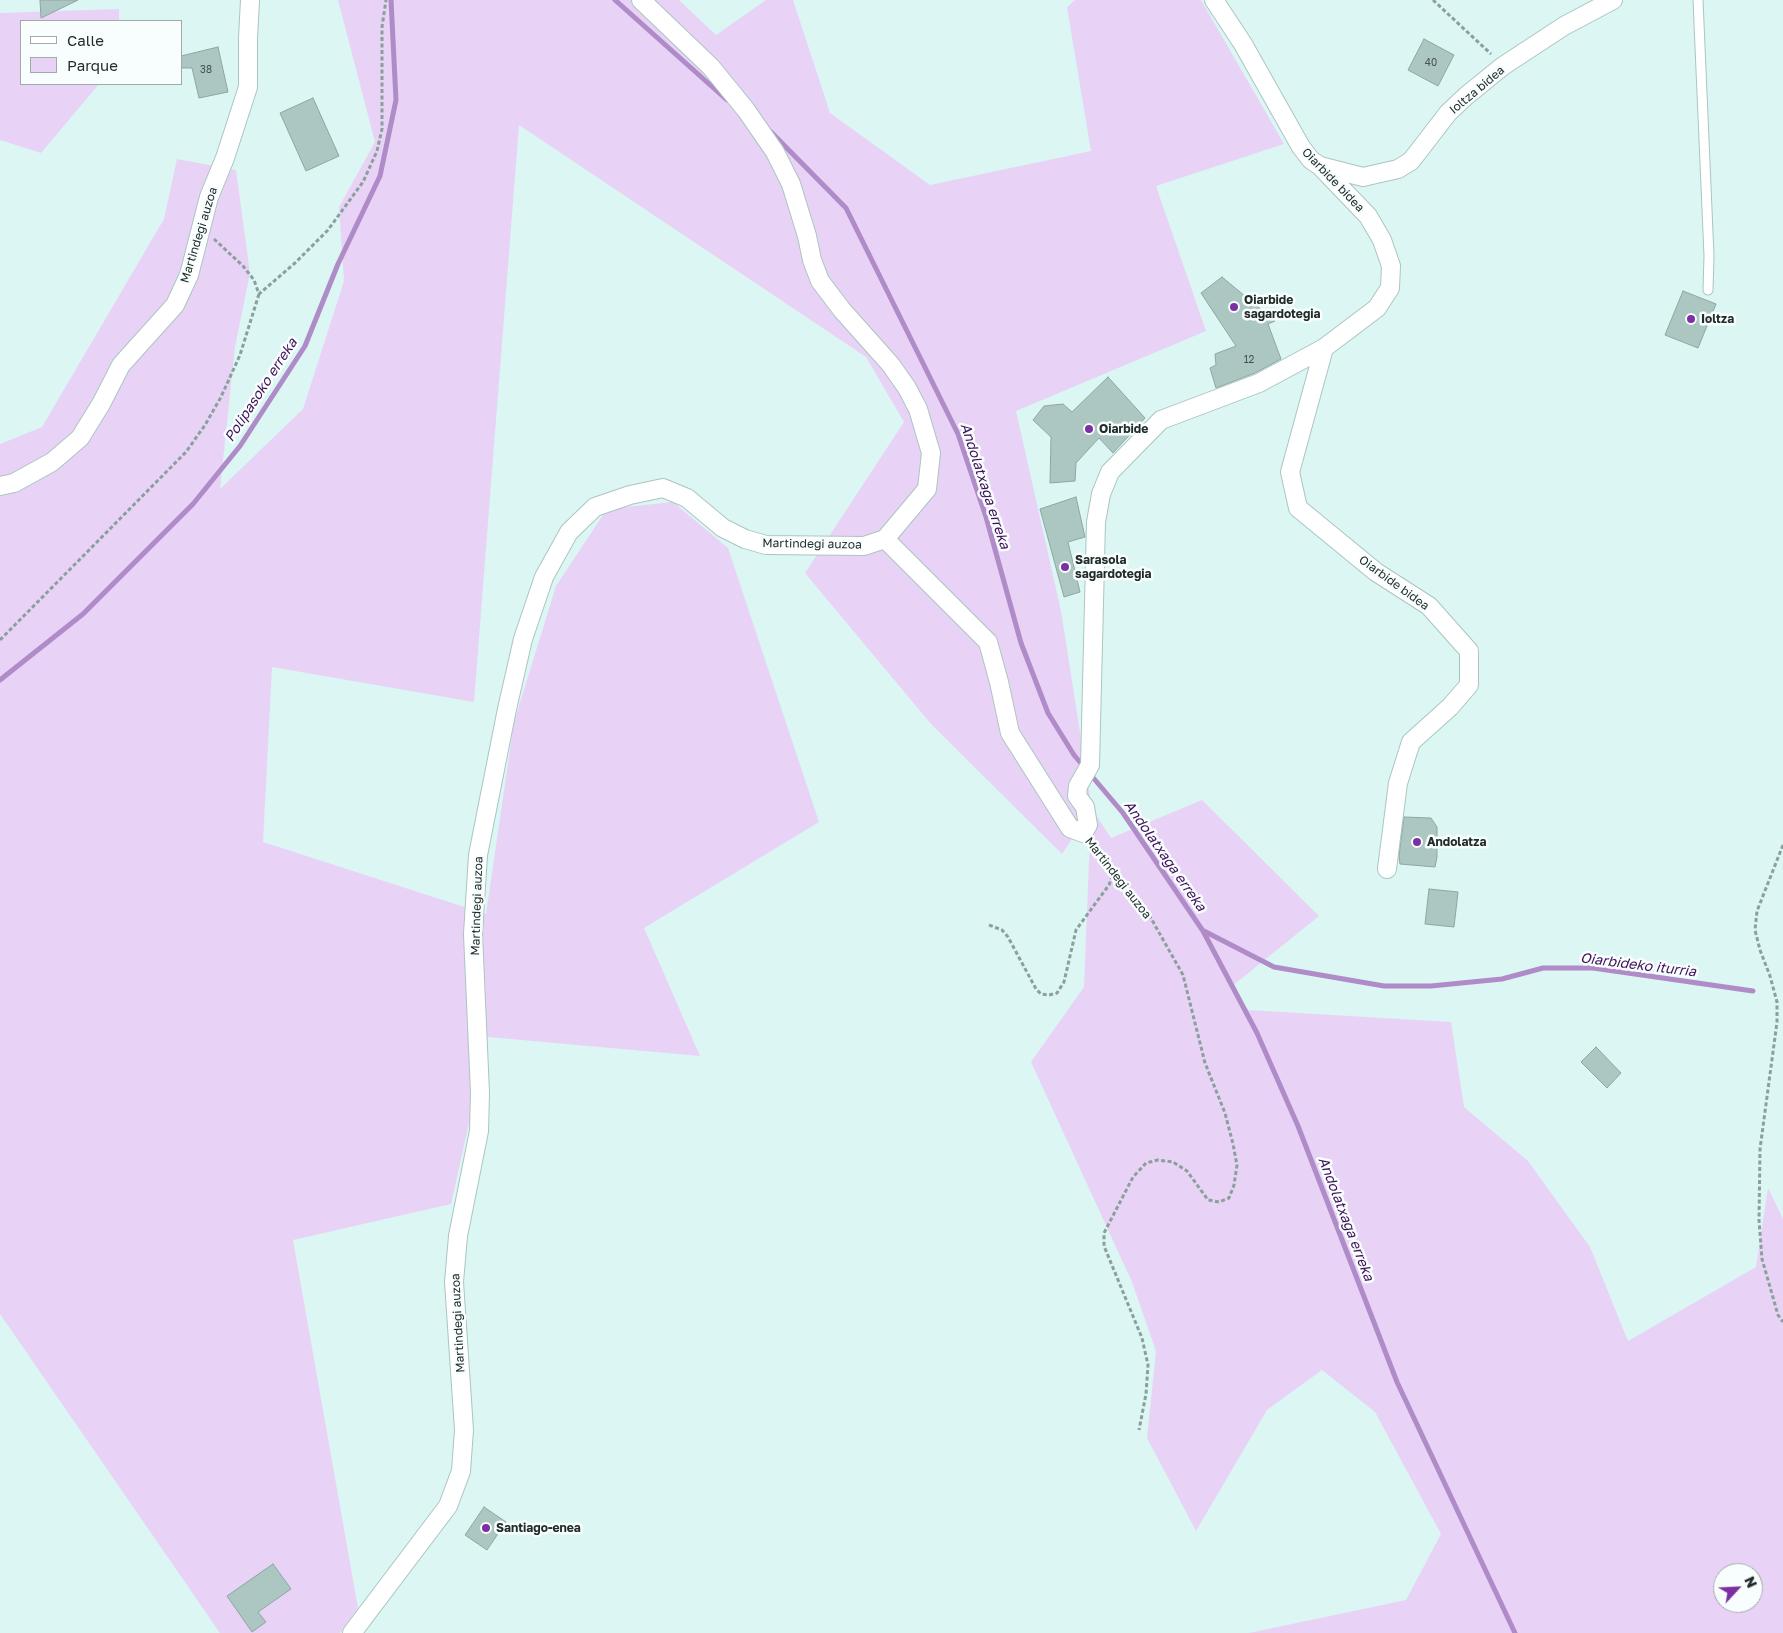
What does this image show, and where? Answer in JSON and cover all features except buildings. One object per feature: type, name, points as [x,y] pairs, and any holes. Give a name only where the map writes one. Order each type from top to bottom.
[{"type":"street","name":"Martindegi auzoa","points":[[0,486],[14,484],[52,462],[80,438],[101,404],[121,365],[175,305],[188,275],[209,197],[225,158],[248,87],[250,0]]},
{"type":"street","points":[[640,0],[711,67],[729,88],[776,152],[791,184],[807,236],[812,260],[820,281],[842,310],[891,365],[907,388],[918,409],[932,453],[927,489],[885,539]]},
{"type":"street","name":"Oiarbide bidea","points":[[1086,773],[1096,522],[1101,494],[1110,472],[1161,420],[1259,383],[1324,348],[1377,308],[1390,288],[1391,266],[1382,240],[1368,216],[1301,148],[1243,44],[1214,0]]},
{"type":"street","name":"Ioltza bidea","points":[[1320,166],[1363,176],[1398,169],[1411,161],[1448,114],[1466,96],[1504,66],[1564,26],[1613,0]]},
{"type":"street","name":"Oiarbide bidea","points":[[1324,348],[1290,472],[1298,508],[1376,572],[1429,606],[1469,651],[1469,685],[1450,707],[1411,742],[1398,783],[1387,869]]},
{"type":"street","name":"Martindegi auzoa","points":[[352,1633],[448,1506],[461,1471],[464,1430],[454,1282],[458,1236],[479,1131],[480,1084],[474,934],[478,855],[507,708],[523,640],[544,578],[569,532],[595,507],[630,495],[663,488],[687,498],[723,528],[745,539],[766,545],[864,546],[885,539],[988,642],[1010,733],[1070,828],[1082,833],[1088,825],[1085,807],[1077,796],[1078,786],[1086,773]]},
{"type":"lane","points":[[1698,0],[1710,256],[1708,290]]},
{"type":"path","points":[[0,640],[186,452],[205,425],[221,397],[240,355],[259,294],[295,263],[328,230],[363,182],[377,151],[382,129],[382,27],[386,0]]},
{"type":"path","points":[[1433,0],[1504,66]]},
{"type":"path","points":[[201,228],[243,266],[254,280],[259,294]]},
{"type":"path","name":"Martindegi auzoa","points":[[1082,833],[1113,874],[1148,913],[1183,975],[1205,1063],[1225,1113],[1234,1144],[1237,1165],[1234,1185],[1229,1198],[1219,1202],[1208,1200],[1187,1171],[1173,1162],[1158,1160],[1146,1163],[1133,1177],[1104,1233],[1104,1246],[1142,1338],[1148,1365],[1146,1394],[1139,1430]]},
{"type":"path","points":[[1783,845],[1757,911],[1755,930],[1777,1002],[1777,1022],[1760,1149],[1759,1220],[1764,1268],[1778,1316],[1783,1322]]},
{"type":"path","points":[[990,925],[1002,930],[1008,937],[1036,989],[1041,994],[1057,993],[1064,982],[1076,930],[1109,885],[1113,874]]},
{"type":"green space","points":[[338,0],[679,0],[716,35],[766,0],[793,0],[830,113],[930,185],[1091,151],[1067,7],[1075,0],[1201,0],[1284,144],[1156,186],[1206,331],[1016,411],[1061,611],[1092,809],[1111,838],[1202,800],[1319,916],[1231,987],[1248,1010],[1451,1022],[1464,1107],[1528,1161],[1590,1247],[1628,1341],[1756,1267],[1768,1188],[1783,1219],[1783,1633],[1249,1633],[1406,1600],[1441,1534],[1375,1412],[1322,1370],[1267,1410],[1196,1531],[1147,1438],[1156,1351],[1132,1282],[1031,1062],[1084,987],[1091,810],[1062,854],[931,724],[805,573],[904,422],[866,357],[519,125],[474,702],[272,667],[263,842],[486,914],[514,722],[556,586],[607,509],[673,502],[728,548],[819,822],[644,928],[700,1056],[488,1037],[451,1204],[293,1240],[358,1608],[340,1633],[220,1633],[0,1314],[0,444],[42,427],[164,219],[177,159],[236,170],[250,273],[235,347],[220,489],[303,409],[344,281],[339,207],[375,142]]},
{"type":"green space","points":[[119,9],[119,20],[20,20],[20,85],[98,85],[41,153],[0,140],[0,13]]},
{"type":"waterway","name":"Polipasoko erreka","points":[[0,680],[83,614],[193,504],[240,446],[305,346],[338,264],[380,176],[396,100],[391,0]]},
{"type":"waterway","name":"Andolatxaga erreka","points":[[615,0],[727,100]]},
{"type":"waterway","name":"Andolatxaga erreka","points":[[771,132],[846,208],[958,434],[986,517],[1021,643],[1048,713],[1074,755],[1123,813],[1203,931],[1257,1033],[1298,1126],[1397,1382],[1515,1633]]},
{"type":"waterway","name":"Oiarbideko iturria","points":[[1204,931],[1274,967],[1384,986],[1431,986],[1502,979],[1543,968],[1593,968],[1753,991]]},
{"type":"place","name":"Oiarbide sagardotegia","points":[[1234,307]]},
{"type":"place","name":"Ioltza","points":[[1691,319]]},
{"type":"place","name":"Oiarbide","points":[[1089,429]]},
{"type":"place","name":"Sarasola sagardotegia","points":[[1065,567]]},
{"type":"place","name":"Andolatza","points":[[1417,842]]},
{"type":"place","name":"Santiago-enea","points":[[486,1528]]}]
